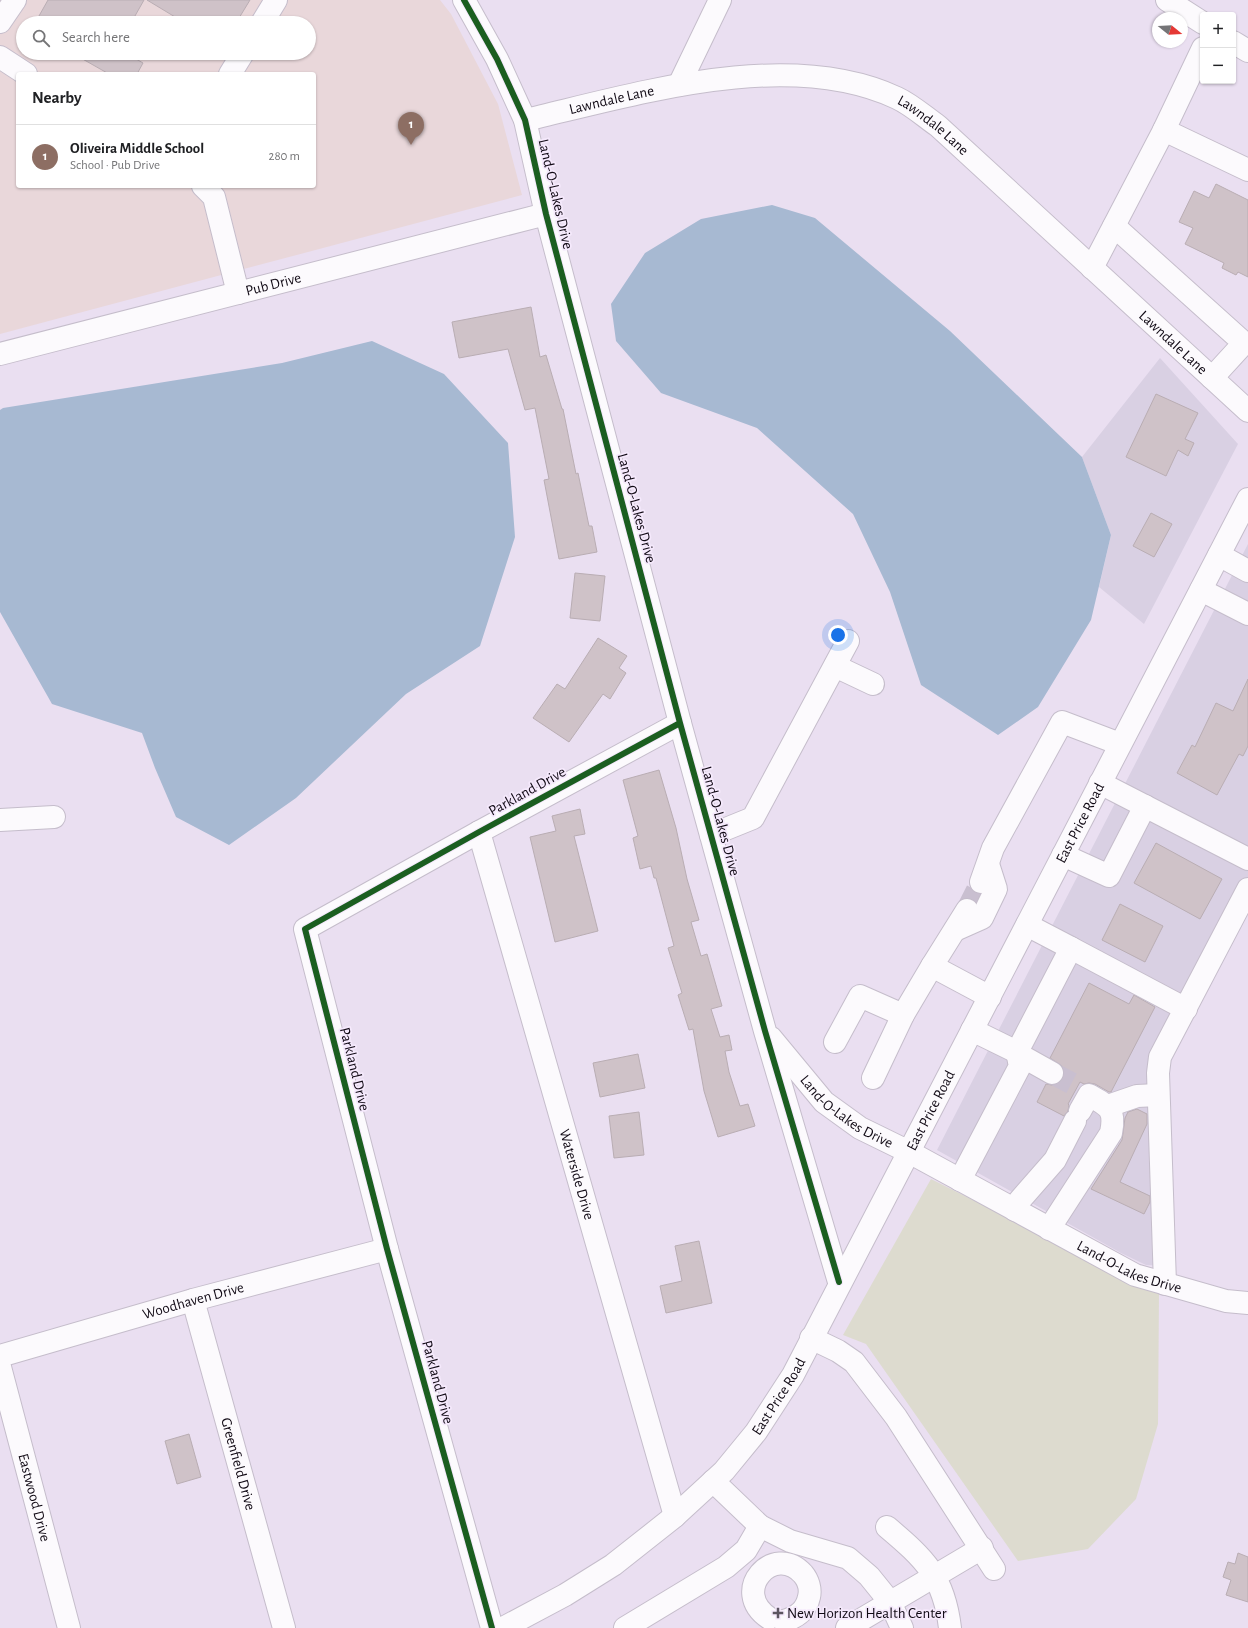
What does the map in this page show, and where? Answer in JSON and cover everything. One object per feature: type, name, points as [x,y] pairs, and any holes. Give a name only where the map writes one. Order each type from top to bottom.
[{"type":"street","points":[[0,22],[15,0]]},
{"type":"street","points":[[266,16],[276,0]]},
{"type":"street","name":"Land-O-Lakes Drive","points":[[464,0],[497,59],[525,120],[546,214],[680,723],[765,1031],[824,1102],[860,1128],[908,1152],[1135,1275],[1226,1301],[1248,1303]]},
{"type":"street","points":[[679,85],[720,0]]},
{"type":"street","points":[[1167,0],[1200,21]]},
{"type":"street","points":[[1236,44],[1248,51]]},
{"type":"street","points":[[1092,268],[1164,130],[1200,54]]},
{"type":"street","points":[[0,57],[23,72]]},
{"type":"street","points":[[231,72],[239,60]]},
{"type":"street","name":"Lawndale Lane","points":[[525,120],[679,85],[750,77],[805,75],[850,81],[898,98],[938,126],[1248,411]]},
{"type":"street","points":[[1164,130],[1248,170]]},
{"type":"street","points":[[205,188],[214,197],[238,293]]},
{"type":"street","name":"Pub Drive","points":[[0,354],[546,214]]},
{"type":"street","points":[[1114,226],[1244,343],[1212,378]]},
{"type":"street","name":"East Price Road","points":[[503,1628],[565,1595],[613,1565],[675,1516],[713,1481],[756,1432],[793,1375],[1248,499]]},
{"type":"street","points":[[1219,555],[1248,571]]},
{"type":"street","points":[[1201,590],[1248,614]]},
{"type":"street","points":[[711,835],[753,818],[848,641]]},
{"type":"street","points":[[835,666],[873,684]]},
{"type":"street","points":[[955,930],[982,918],[996,889],[984,873],[993,848],[1062,722],[1120,744]]},
{"type":"street","name":"Parkland Drive","points":[[492,1628],[387,1249],[306,929],[479,832],[680,723]]},
{"type":"street","points":[[1100,783],[1248,858]]},
{"type":"street","points":[[1063,855],[1109,876],[1145,806]]},
{"type":"street","points":[[0,820],[54,817]]},
{"type":"street","name":"Waterside Drive","points":[[479,832],[675,1516]]},
{"type":"street","points":[[1165,1284],[1158,1095],[1160,1057],[1186,1010],[1248,889]]},
{"type":"street","points":[[874,1078],[903,1015],[967,910]]},
{"type":"street","points":[[1027,925],[1186,1010]]},
{"type":"street","points":[[960,1180],[1020,1066],[1018,1056],[1071,948]]},
{"type":"street","points":[[932,966],[990,997]]},
{"type":"street","points":[[835,1042],[860,996],[903,1015]]},
{"type":"street","points":[[972,1030],[1052,1073]]},
{"type":"street","points":[[765,1031],[840,1282]]},
{"type":"street","points":[[1015,1210],[1020,1200],[1055,1160],[1080,1103],[1108,1106],[1137,1096],[1158,1095]]},
{"type":"street","points":[[1049,1229],[1111,1133],[1113,1124],[1112,1113],[1108,1106]]},
{"type":"street","name":"Woodhaven Drive","points":[[0,1356],[193,1300],[387,1249]]},
{"type":"street","name":"Greenfield Drive","points":[[193,1300],[284,1628]]},
{"type":"street","points":[[811,1338],[838,1351],[854,1362],[896,1417],[982,1548],[994,1569]]},
{"type":"street","name":"Eastwood Drive","points":[[0,1367],[69,1628]]},
{"type":"street","points":[[713,1481],[760,1526],[790,1541],[848,1558],[869,1576],[890,1602],[902,1628]]},
{"type":"street","points":[[625,1628],[726,1567],[746,1550],[760,1526]]},
{"type":"street","points":[[887,1527],[917,1552],[936,1576],[948,1608],[950,1628]]},
{"type":"street","points":[[790,1565],[797,1543]]},
{"type":"street","points":[[847,1628],[982,1548]]},
{"type":"street","points":[[771,1565],[790,1565],[798,1569],[805,1576],[810,1594],[808,1603],[803,1611],[795,1617],[776,1619],[760,1613],[755,1605],[753,1596],[753,1586],[756,1577],[762,1570],[771,1565]]},
{"type":"shaded area","points":[[0,0],[440,0],[451,14],[498,104],[522,195],[0,334]]},
{"type":"shaded area","points":[[1160,358],[1238,444],[1144,624],[1099,587],[1111,535],[1082,457]]},
{"type":"shaded area","points":[[1248,544],[1248,904],[1160,1068],[1167,1266],[1146,1265],[1121,1253],[937,1150]]},
{"type":"shaded area","points":[[931,1179],[1159,1293],[1158,1424],[1136,1499],[1088,1549],[1018,1561],[866,1344],[843,1335]]},
{"type":"water","points":[[772,205],[815,218],[950,331],[1082,457],[1111,535],[1091,620],[1038,707],[998,735],[921,685],[890,592],[853,514],[757,428],[661,393],[616,341],[611,304],[645,253],[701,219]]},
{"type":"water","points":[[372,341],[444,374],[508,443],[515,537],[480,646],[406,694],[296,798],[229,845],[176,817],[142,733],[52,704],[0,612],[0,410],[3,408],[282,363]]},
{"type":"building","points":[[48,0],[144,0],[135,16],[39,16]]},
{"type":"building","points":[[147,0],[250,0],[240,16],[173,16]]},
{"type":"building","points":[[84,60],[138,60],[143,63],[138,72],[105,72]]},
{"type":"building","points":[[1216,184],[1248,200],[1248,277],[1238,272],[1236,275],[1222,268],[1224,263],[1185,244],[1193,228],[1179,222],[1194,191],[1209,198]]},
{"type":"building","points":[[531,307],[540,357],[546,355],[563,409],[576,474],[578,473],[589,526],[592,526],[597,552],[559,559],[544,480],[549,479],[535,408],[525,410],[508,349],[459,358],[452,322]]},
{"type":"building","points":[[1156,394],[1198,413],[1185,439],[1194,443],[1188,456],[1178,450],[1166,476],[1126,457]]},
{"type":"building","points":[[1151,513],[1172,524],[1154,557],[1133,546]]},
{"type":"building","points":[[575,573],[605,576],[600,621],[570,618]]},
{"type":"building","points":[[598,638],[627,656],[619,668],[626,673],[610,699],[603,694],[569,742],[533,718],[557,684],[565,689]]},
{"type":"building","points":[[1248,679],[1248,746],[1243,756],[1239,754],[1217,795],[1177,773],[1192,745],[1195,747],[1216,703],[1233,711]]},
{"type":"building","points":[[659,770],[676,828],[687,879],[699,920],[691,922],[701,956],[707,954],[722,1006],[711,1009],[720,1037],[729,1035],[732,1050],[725,1051],[729,1072],[740,1106],[748,1104],[755,1126],[718,1137],[704,1091],[693,1029],[689,1030],[678,995],[682,993],[668,948],[674,946],[656,878],[654,878],[651,866],[640,869],[633,838],[638,836],[623,780]]},
{"type":"building","points":[[580,809],[585,834],[574,836],[598,931],[555,942],[530,837],[556,831],[552,816]]},
{"type":"building","points":[[1156,843],[1222,879],[1200,919],[1134,883]]},
{"type":"building","points":[[1120,904],[1163,926],[1145,962],[1102,940]]},
{"type":"building","points":[[1089,983],[1129,1004],[1134,995],[1155,1007],[1111,1092],[1095,1084],[1084,1084],[1080,1082],[1068,1104],[1068,1111],[1064,1116],[1037,1102],[1046,1084],[1058,1084],[1063,1079],[1064,1072],[1062,1066],[1050,1058]]},
{"type":"building","points":[[638,1054],[645,1088],[600,1097],[593,1063]]},
{"type":"building","points":[[1137,1109],[1147,1114],[1147,1124],[1120,1182],[1150,1196],[1150,1202],[1144,1214],[1091,1189],[1122,1140],[1125,1118],[1128,1112]]},
{"type":"building","points":[[639,1112],[644,1155],[614,1158],[609,1116]]},
{"type":"building","points":[[699,1241],[712,1303],[666,1313],[660,1286],[682,1281],[675,1246]]},
{"type":"building","points":[[189,1434],[201,1477],[177,1484],[165,1441]]},
{"type":"building","points":[[1238,1553],[1248,1557],[1248,1602],[1226,1595],[1231,1580],[1223,1577],[1228,1562],[1235,1564]]},
{"type":"tunnel","points":[[967,910],[981,882]]},
{"type":"tunnel","points":[[1052,1073],[1077,1086]]},
{"type":"cycle path","points":[[464,0],[497,59],[525,120],[546,214],[680,723],[765,1031],[839,1282]]},
{"type":"cycle path","points":[[492,1628],[387,1249],[305,929],[479,832],[680,723]]},
{"type":"place","name":"Oliveira Middle School","points":[[411,145]]},
{"type":"place","name":"New Horizon Health Center","points":[[778,1613]]}]
